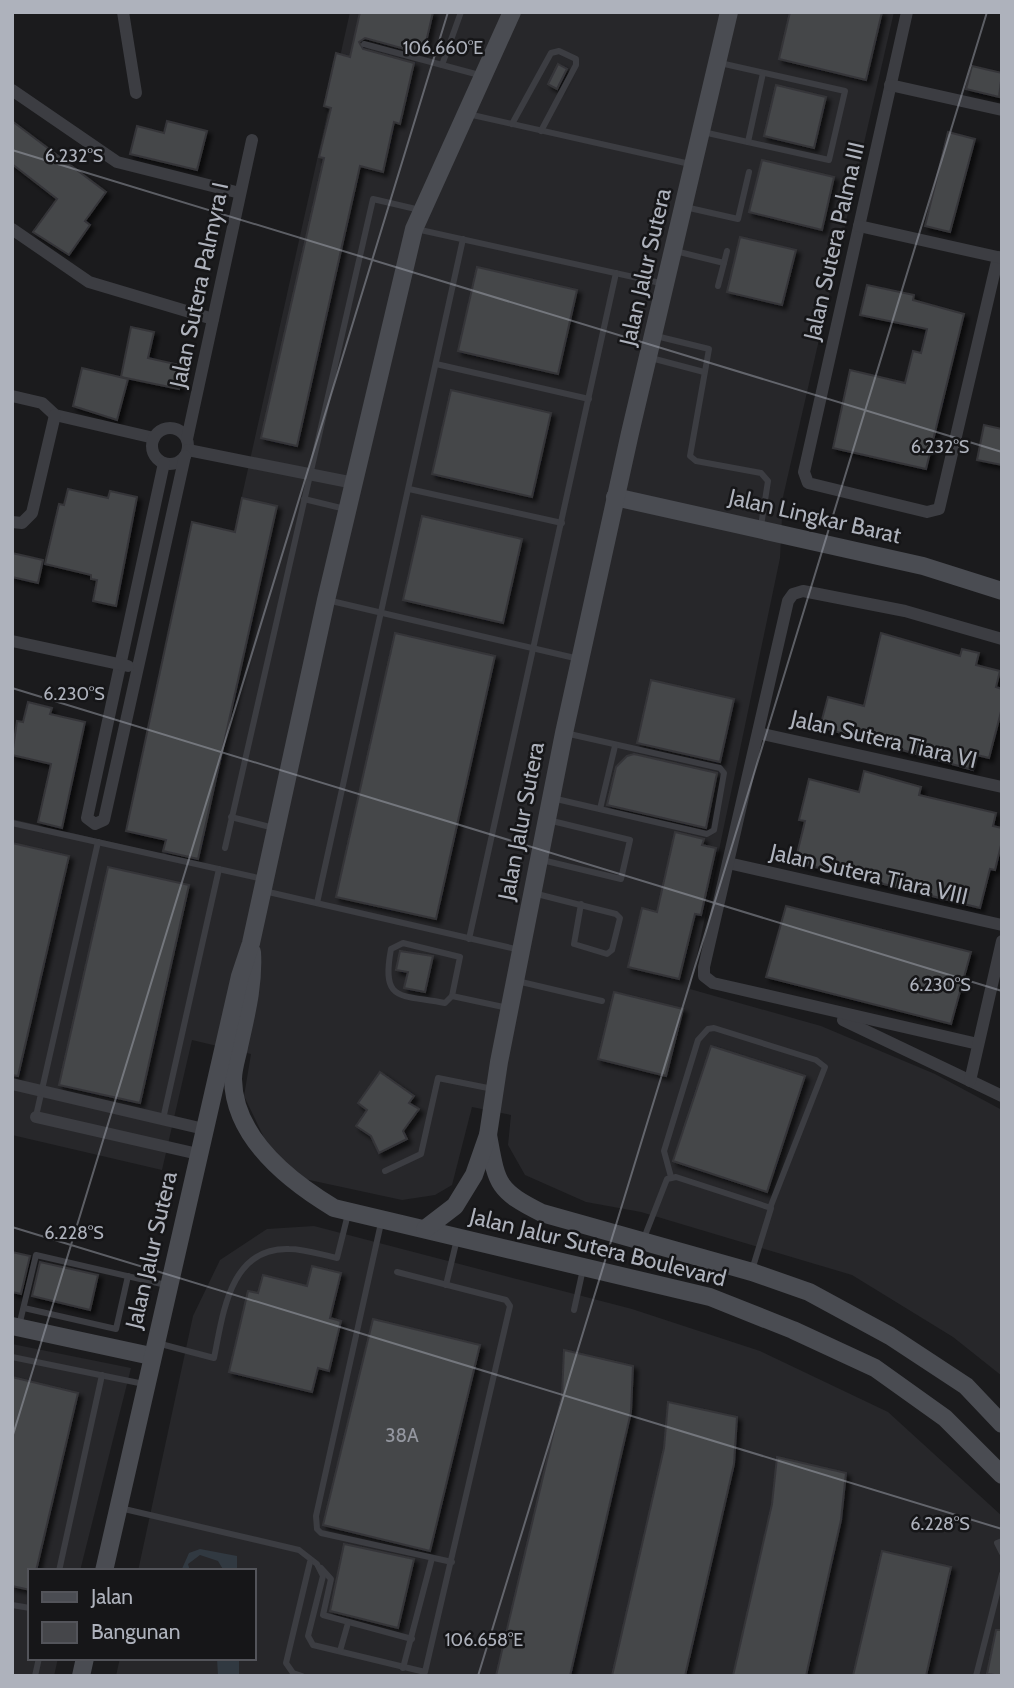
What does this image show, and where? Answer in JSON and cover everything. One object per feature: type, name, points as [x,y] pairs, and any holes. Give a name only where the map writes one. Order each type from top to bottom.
[{"type":"main road","name":"Jalan Jalur Sutera","points":[[104,1569],[167,1285],[240,976],[251,943],[326,600],[414,229],[485,77],[512,12]]},
{"type":"main road","name":"Jalan Jalur Sutera","points":[[251,943],[254,979],[233,1078],[238,1105],[258,1146],[300,1188],[334,1208],[425,1229],[455,1206],[474,1175],[488,1135],[509,1008],[550,797],[615,497],[703,132],[729,12]]},
{"type":"main road","name":"Jalan Lingkar Barat","points":[[615,497],[923,566],[1002,591]]},
{"type":"main road","name":"Jalan Jalur Sutera Boulevard","points":[[488,1135],[497,1182],[516,1200],[542,1213],[644,1240],[809,1292],[890,1336],[966,1386],[1002,1424]]},
{"type":"main road","name":"Jalan Jalur Sutera Boulevard","points":[[425,1229],[710,1297],[793,1329],[875,1368],[945,1418],[1002,1475]]},
{"type":"main road","points":[[16,1327],[153,1349]]},
{"type":"street","points":[[123,12],[136,93]]},
{"type":"street","name":"Jalan Sutera Palma III","points":[[907,12],[804,472],[806,479],[816,486],[927,512],[939,509],[1000,257]]},
{"type":"street","points":[[890,85],[1002,110]]},
{"type":"street","points":[[12,90],[117,162],[240,194]]},
{"type":"street","name":"Jalan Sutera Palmyra I","points":[[120,665],[87,818],[95,824],[104,820],[139,668],[252,140]]},
{"type":"street","points":[[859,226],[1000,257]]},
{"type":"street","points":[[12,229],[89,282],[213,319]]},
{"type":"street","points":[[12,396],[42,402],[55,415],[153,438]]},
{"type":"street","points":[[12,522],[22,523],[32,513],[55,415]]},
{"type":"street","points":[[187,448],[176,463],[164,463],[154,455],[153,438],[162,429],[174,428],[187,448],[354,483]]},
{"type":"street","points":[[120,665],[164,463]]},
{"type":"street","points":[[978,1044],[713,983],[704,975],[704,967],[788,601],[793,594],[803,591],[905,611],[1002,639]]},
{"type":"street","points":[[12,641],[139,668]]},
{"type":"street","name":"Jalan Sutera Tiara VI","points":[[758,733],[1002,787]]},
{"type":"street","name":"Jalan Sutera Tiara VIII","points":[[728,863],[1002,926]]},
{"type":"street","points":[[970,1081],[1002,941]]},
{"type":"street","points":[[824,1010],[1002,1096]]},
{"type":"street","points":[[12,1084],[204,1129]]},
{"type":"street","points":[[36,1117],[198,1154]]},
{"type":"lane","points":[[442,65],[461,12]]},
{"type":"lane","points":[[364,44],[485,77]]},
{"type":"lane","points":[[512,124],[551,53],[559,51],[576,59],[576,65],[541,131]]},
{"type":"lane","points":[[703,132],[829,160],[845,92],[718,63]]},
{"type":"lane","points":[[748,142],[763,73]]},
{"type":"lane","points":[[466,114],[695,165]]},
{"type":"lane","points":[[685,207],[738,219],[749,172]]},
{"type":"lane","points":[[225,848],[373,199],[421,211]]},
{"type":"lane","points":[[414,229],[666,284]]},
{"type":"lane","points":[[317,903],[463,239]]},
{"type":"lane","points":[[675,251],[724,263]]},
{"type":"lane","points":[[718,286],[727,251]]},
{"type":"lane","points":[[468,939],[535,649],[616,273]]},
{"type":"lane","points":[[654,336],[709,349],[690,456],[696,461],[761,473],[768,481],[760,528]]},
{"type":"lane","points":[[649,358],[704,372]]},
{"type":"lane","points":[[436,364],[589,399]]},
{"type":"lane","points":[[409,489],[562,523]]},
{"type":"lane","points":[[304,499],[347,509]]},
{"type":"lane","points":[[326,600],[580,660]]},
{"type":"lane","points":[[550,797],[707,834],[714,830],[724,773],[722,769],[564,733]]},
{"type":"lane","points":[[600,809],[615,746]]},
{"type":"lane","points":[[232,817],[276,828]]},
{"type":"lane","points":[[538,859],[621,879],[630,840],[546,819]]},
{"type":"lane","points":[[12,823],[219,869],[317,903],[520,950]]},
{"type":"lane","points":[[36,1117],[98,842]]},
{"type":"lane","points":[[163,1119],[219,869]]},
{"type":"lane","points":[[531,892],[581,904],[616,914],[620,918],[612,950],[607,954],[574,944],[581,904]]},
{"type":"lane","points":[[403,943],[460,957],[452,996],[444,1003],[395,992],[388,985],[386,976],[391,949],[403,943]]},
{"type":"lane","points":[[515,980],[602,1001]]},
{"type":"lane","points":[[452,996],[509,1008]]},
{"type":"lane","points":[[671,1177],[664,1151],[698,1040],[708,1029],[727,1032],[816,1060],[825,1067],[770,1208],[752,1272]]},
{"type":"lane","points":[[385,1171],[421,1154],[438,1078],[495,1089]]},
{"type":"lane","points":[[644,1240],[667,1179],[671,1177]]},
{"type":"lane","points":[[671,1177],[770,1208]]},
{"type":"lane","points":[[153,1349],[214,1358],[229,1290],[239,1272],[258,1256],[288,1248],[337,1258],[348,1212]]},
{"type":"lane","points":[[382,1221],[315,1522],[321,1533],[452,1562]]},
{"type":"lane","points":[[446,1285],[458,1237]]},
{"type":"lane","points":[[16,1327],[24,1308],[36,1255],[167,1285]]},
{"type":"lane","points":[[574,1310],[583,1268]]},
{"type":"lane","points":[[320,1567],[323,1576],[308,1636],[313,1645],[425,1672],[510,1306],[506,1300],[397,1272]]},
{"type":"lane","points":[[24,1308],[116,1329],[128,1276]]},
{"type":"lane","points":[[12,1357],[145,1385]]},
{"type":"lane","points":[[59,1569],[102,1375]]},
{"type":"lane","points":[[118,1507],[299,1550],[331,1579],[323,1615],[412,1639]]},
{"type":"lane","points":[[999,1542],[1002,1553]]},
{"type":"lane","points":[[403,1668],[432,1558]]},
{"type":"lane","points":[[302,1676],[293,1673],[286,1663],[310,1562]]},
{"type":"lane","points":[[976,1676],[1002,1574]]},
{"type":"lane","points":[[341,1651],[348,1623]]},
{"type":"shaded area","points":[[350,12],[894,12],[783,497],[780,558],[690,989],[821,1026],[935,1074],[1002,1110],[1002,1376],[953,1337],[852,1275],[641,1212],[586,1202],[525,1175],[508,1145],[511,1115],[472,1107],[452,1185],[435,1195],[402,1200],[300,1178],[268,1146],[244,1096],[251,1054],[192,1040],[162,1170],[12,1135],[12,819],[162,854]]},
{"type":"shaded area","points":[[314,1226],[632,1309],[760,1351],[888,1412],[1002,1516],[1002,1676],[116,1676],[120,1660],[256,1660],[256,1569],[138,1569],[193,1316],[220,1260],[267,1229]]},
{"type":"shaded area","points":[[12,1344],[131,1368],[81,1569],[28,1569],[28,1660],[58,1660],[54,1676],[12,1676]]},
{"type":"shaded area","points":[[200,1549],[237,1556],[237,1569],[223,1569],[218,1561],[200,1555],[188,1564],[189,1569],[182,1569],[189,1553]]},
{"type":"shaded area","points":[[217,1660],[239,1660],[239,1676],[218,1676]]},
{"type":"building","points":[[360,12],[433,12],[424,51],[416,52],[365,38],[359,42],[363,49],[414,63],[400,124],[394,122],[383,172],[360,166],[297,446],[261,438],[324,158],[319,157],[331,108],[324,106],[336,53],[350,57]]},
{"type":"building","points":[[790,12],[882,12],[866,80],[779,59]]},
{"type":"building","points":[[558,64],[567,69],[557,89],[548,84]]},
{"type":"building","points":[[972,66],[1002,73],[999,97],[966,89]]},
{"type":"building","points":[[776,85],[826,97],[814,148],[764,136]]},
{"type":"building","points":[[12,121],[106,192],[85,221],[90,225],[69,255],[33,232],[57,199],[12,164]]},
{"type":"building","points":[[167,121],[207,131],[197,170],[130,154],[137,126],[164,133]]},
{"type":"building","points":[[948,132],[975,139],[950,232],[925,226]]},
{"type":"building","points":[[762,160],[834,177],[822,230],[749,212]]},
{"type":"building","points":[[740,237],[796,250],[782,305],[727,292]]},
{"type":"building","points":[[477,267],[577,290],[558,374],[458,351]]},
{"type":"building","points":[[867,285],[914,295],[913,300],[964,314],[926,469],[833,448],[850,370],[905,383],[913,351],[921,353],[927,329],[860,315]]},
{"type":"building","points":[[131,327],[154,332],[148,358],[184,366],[179,389],[121,377]]},
{"type":"building","points":[[82,368],[128,379],[117,420],[73,406]]},
{"type":"building","points":[[451,390],[551,413],[532,497],[432,474]]},
{"type":"building","points":[[984,425],[1002,429],[1002,465],[977,460]]},
{"type":"building","points":[[68,489],[108,498],[110,491],[137,497],[116,606],[93,601],[97,580],[91,579],[91,575],[45,564],[59,504],[64,505]]},
{"type":"building","points":[[242,498],[277,506],[198,859],[163,851],[166,840],[126,831],[192,522],[235,532]]},
{"type":"building","points":[[422,516],[522,539],[503,623],[403,600]]},
{"type":"building","points":[[12,553],[43,560],[38,583],[12,577]]},
{"type":"building","points":[[395,633],[495,656],[436,919],[336,897]]},
{"type":"building","points":[[881,633],[960,656],[962,649],[979,653],[976,665],[1000,671],[996,687],[1002,689],[1002,708],[989,758],[977,755],[973,770],[820,727],[828,697],[864,706]]},
{"type":"building","points":[[651,680],[734,699],[720,762],[637,743]]},
{"type":"building","points":[[28,702],[52,708],[50,714],[85,722],[62,828],[38,822],[51,764],[12,755],[17,721],[23,722]]},
{"type":"building","points":[[634,754],[717,773],[706,828],[607,805],[616,767],[627,756]]},
{"type":"building","points":[[864,771],[921,787],[919,795],[996,813],[993,826],[1002,828],[1002,841],[995,870],[990,869],[980,908],[795,862],[805,821],[799,820],[809,779],[859,792]]},
{"type":"building","points":[[675,832],[704,839],[702,845],[716,848],[701,915],[695,914],[679,979],[628,967],[642,908],[657,912]]},
{"type":"building","points":[[12,843],[69,856],[18,1076],[12,1075]]},
{"type":"building","points":[[108,867],[189,885],[140,1103],[59,1085]]},
{"type":"building","points":[[786,906],[971,952],[951,1024],[766,977]]},
{"type":"building","points":[[400,951],[433,956],[425,992],[404,988],[408,972],[396,970]]},
{"type":"building","points":[[614,992],[683,1009],[666,1076],[598,1059]]},
{"type":"building","points":[[711,1046],[805,1076],[767,1192],[673,1161]]},
{"type":"building","points":[[380,1072],[414,1096],[409,1103],[419,1109],[403,1131],[407,1139],[379,1153],[371,1136],[356,1126],[367,1110],[358,1103]]},
{"type":"building","points":[[12,1252],[30,1256],[21,1294],[12,1292]]},
{"type":"building","points":[[40,1262],[98,1275],[90,1310],[32,1296]]},
{"type":"building","points":[[312,1266],[341,1273],[330,1318],[341,1321],[329,1371],[318,1368],[312,1392],[229,1372],[248,1291],[258,1293],[263,1275],[307,1286]]},
{"type":"building","points":[[373,1319],[480,1345],[430,1551],[323,1525]]},
{"type":"building","points":[[564,1350],[633,1366],[631,1412],[570,1676],[496,1676],[562,1396]]},
{"type":"building","points":[[12,1377],[78,1393],[36,1569],[28,1569],[28,1590],[12,1586]]},
{"type":"building","points":[[668,1402],[737,1417],[734,1464],[685,1676],[612,1676],[664,1448]]},
{"type":"building","points":[[777,1457],[846,1473],[841,1520],[806,1676],[733,1676],[772,1504]]},
{"type":"building","points":[[344,1544],[414,1559],[398,1628],[330,1611]]},
{"type":"building","points":[[882,1551],[951,1567],[926,1676],[853,1676]]},
{"type":"building","points":[[996,1630],[1002,1630],[1002,1676],[987,1674]]}]
